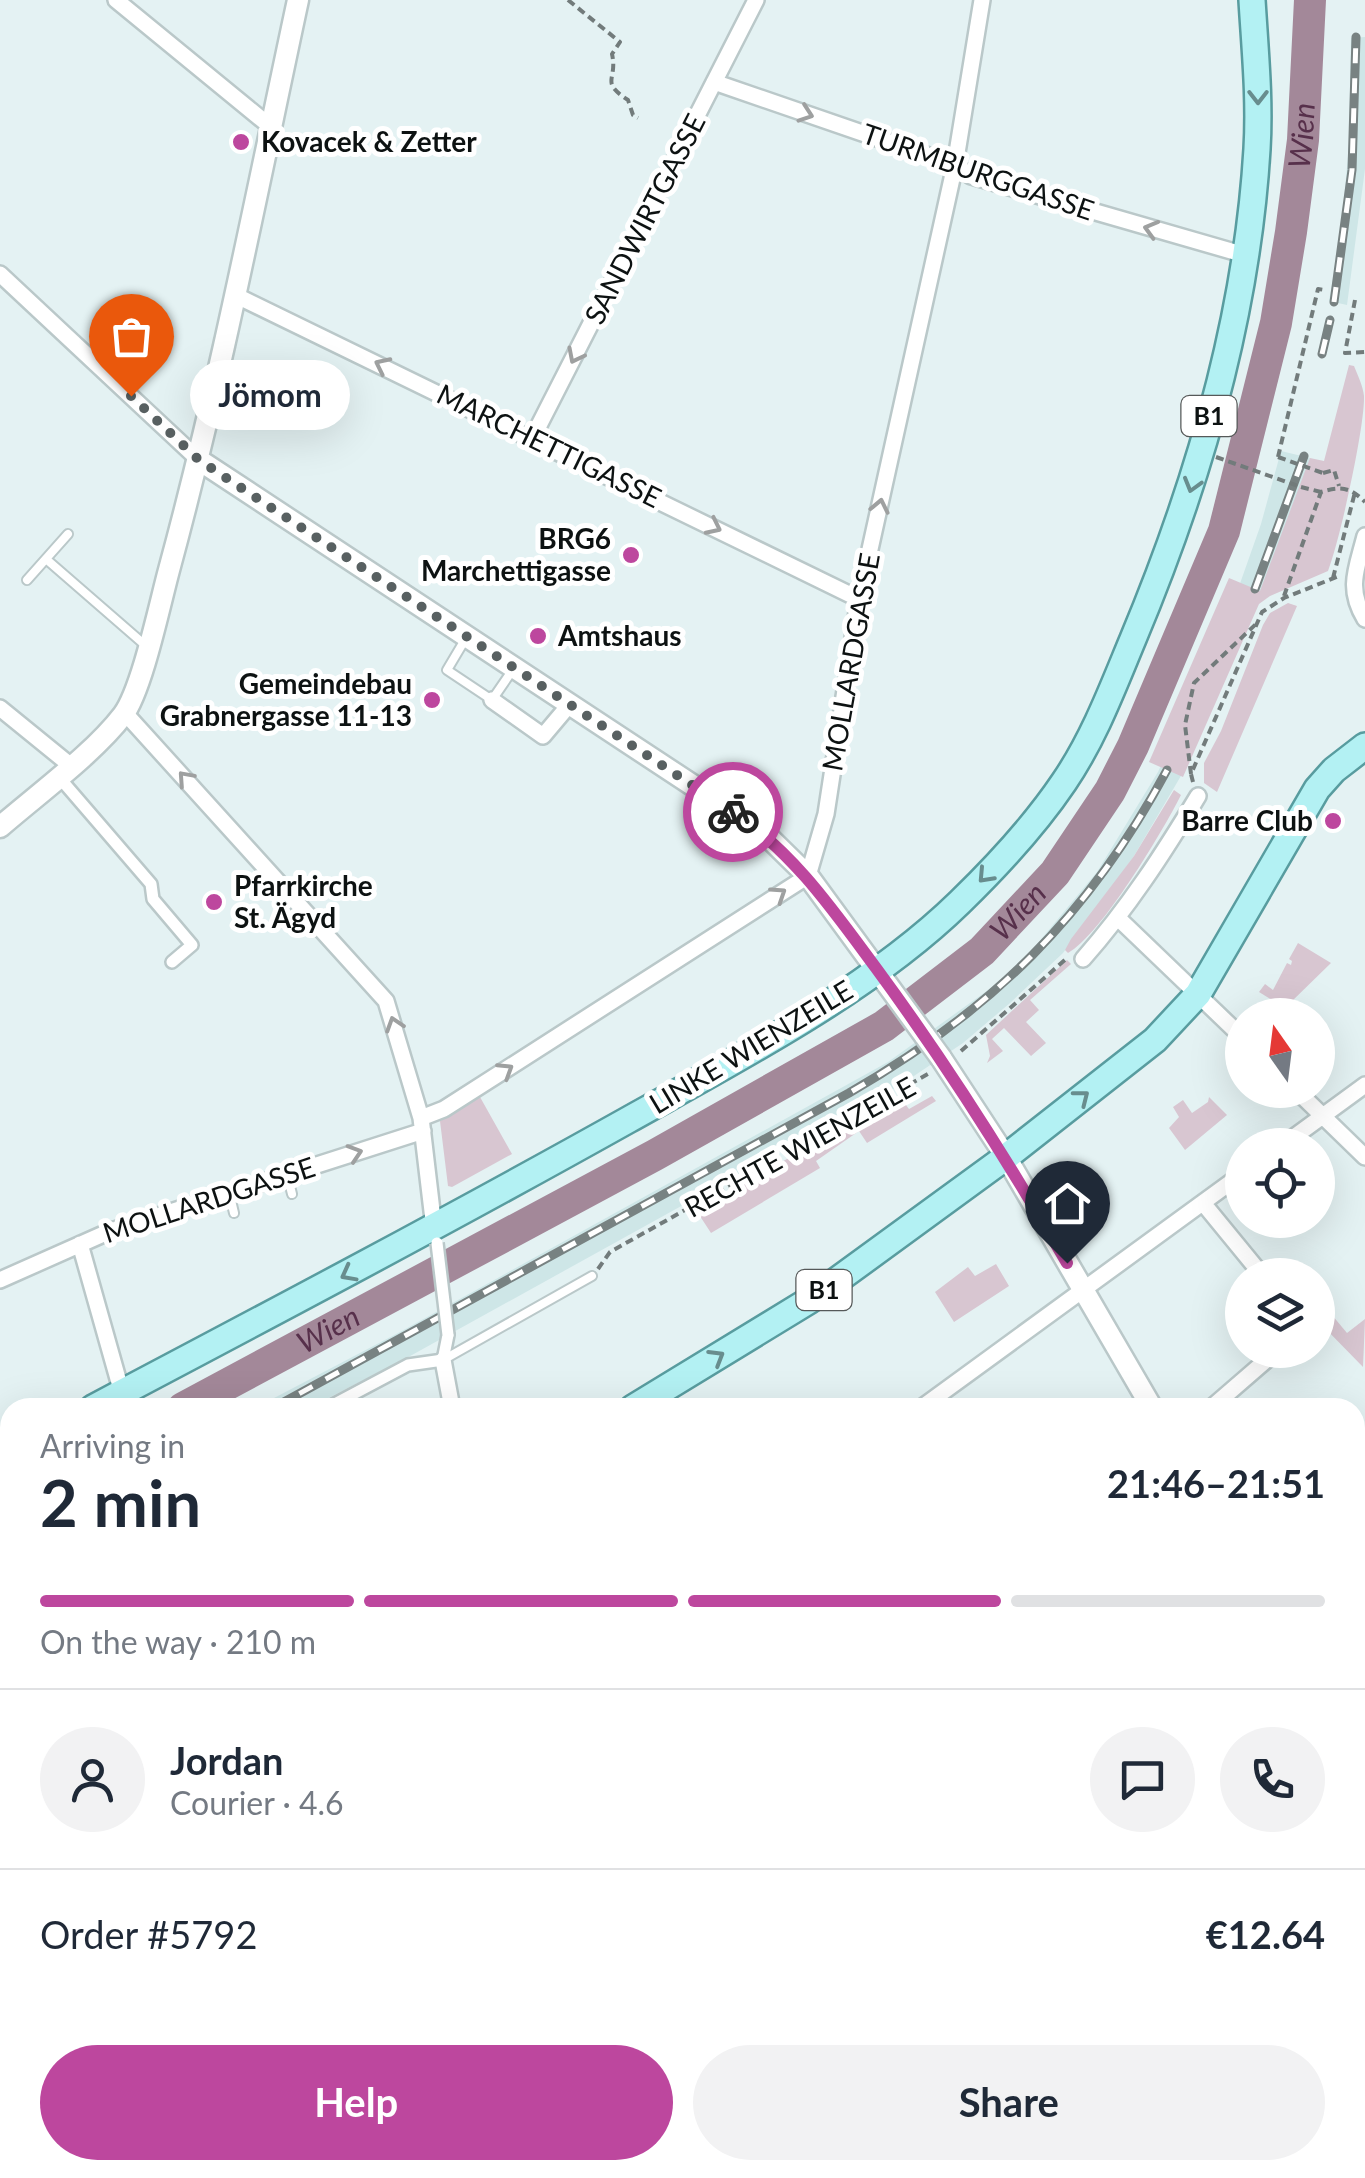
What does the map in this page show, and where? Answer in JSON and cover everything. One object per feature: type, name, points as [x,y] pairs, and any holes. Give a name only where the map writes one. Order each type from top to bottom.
[{"type":"main road","name":"LINKE WIENZEILE","points":[[111,1398],[435,1236],[884,978],[990,871],[1064,782],[1089,738],[1183,516],[1236,308],[1258,128],[1252,0]]},
{"type":"main road","name":"B1","points":[[649,1398],[810,1300],[1006,1158],[1155,1040],[1198,994],[1304,809],[1334,770],[1365,746]]},
{"type":"street","points":[[116,0],[270,128]]},
{"type":"street","points":[[0,827],[125,713],[148,648],[199,460],[298,0]]},
{"type":"street","name":"SANDWIRTGASSE","points":[[533,437],[756,0]]},
{"type":"street","name":"MOLLARDGASSE","points":[[0,1280],[80,1244],[422,1124],[808,876],[826,814],[859,599],[955,165],[982,0]]},
{"type":"street","name":"TURMBURGGASSE","points":[[714,82],[955,165],[972,176],[1245,254]]},
{"type":"street","points":[[0,274],[199,460],[762,831],[808,876],[943,1061],[1006,1158],[1146,1398]]},
{"type":"street","name":"MARCHETTIGASSE","points":[[237,296],[859,599]]},
{"type":"street","points":[[1365,536],[1353,595],[1365,619]]},
{"type":"street","points":[[492,700],[544,736],[570,704]]},
{"type":"street","points":[[0,708],[64,771],[150,884],[154,899],[192,945],[172,962]]},
{"type":"street","points":[[125,713],[386,1001],[422,1124],[448,1335],[444,1360],[450,1398]]},
{"type":"street","points":[[1083,959],[1119,919],[1158,864],[1198,796]]},
{"type":"street","points":[[1119,919],[1225,1020]]},
{"type":"street","points":[[1306,1128],[1365,1086]]},
{"type":"street","points":[[1315,1108],[1365,1158]]},
{"type":"street","points":[[935,1398],[1225,1187]]},
{"type":"street","points":[[1203,1203],[1248,1258]]},
{"type":"street","points":[[80,1244],[122,1392]]},
{"type":"street","points":[[353,1398],[408,1366],[444,1360]]},
{"type":"street","points":[[1222,1398],[1257,1368]]},
{"type":"lane","points":[[27,580],[68,534]]},
{"type":"lane","points":[[46,558],[148,648]]},
{"type":"lane","points":[[467,636],[447,670],[492,700],[514,668]]},
{"type":"lane","points":[[287,1174],[292,1194]]},
{"type":"lane","points":[[229,1192],[234,1213]]},
{"type":"lane","points":[[444,1360],[592,1276]]},
{"type":"path","points":[[568,0],[620,42],[612,54],[609,82],[612,91],[628,100],[638,118]]},
{"type":"path","points":[[1325,290],[1318,288],[1278,457],[1322,473],[1334,470],[1340,486]]},
{"type":"path","points":[[1355,300],[1345,353],[1365,352]]},
{"type":"path","points":[[1216,457],[1321,492],[1340,486],[1355,492],[1365,502]]},
{"type":"path","points":[[1284,598],[1321,492]]},
{"type":"path","points":[[1191,774],[1262,612],[1332,578],[1355,492]]},
{"type":"path","points":[[1198,796],[1185,726],[1194,682],[1257,622]]},
{"type":"path","name":"RECHTE WIENZEILE","points":[[592,1276],[610,1252],[982,1035],[1064,958],[1083,959]]},
{"type":"shaded area","points":[[1365,37],[1365,169],[1347,305],[1329,301],[1341,234],[1349,144],[1351,38]]},
{"type":"shaded area","points":[[1349,365],[1354,366],[1361,385],[1363,411],[1351,483],[1328,571],[1259,604],[1183,777],[1149,762],[1229,578],[1260,591],[1310,458],[1324,461]]},
{"type":"shaded area","points":[[1281,451],[1310,458],[1254,608],[1185,769],[1134,856],[1063,953],[1010,1003],[963,1043],[902,1084],[412,1355],[328,1398],[274,1398],[888,1062],[995,985],[1028,955],[1097,872],[1158,772],[1225,626],[1261,524]]},
{"type":"shaded area","points":[[1288,603],[1297,606],[1217,792],[1204,783],[1204,763],[1221,731],[1263,625],[1270,613]]},
{"type":"shaded area","points":[[1174,790],[1181,795],[1130,881],[1097,926],[1068,953],[1065,950],[1071,939],[1134,856]]},
{"type":"shaded area","points":[[1298,943],[1331,963],[1295,998],[1269,998],[1259,992],[1265,984],[1273,990],[1287,963],[1291,965],[1289,959]]},
{"type":"shaded area","points":[[1067,960],[1071,964],[1030,1000],[1039,1010],[1026,1022],[1046,1043],[1031,1056],[1004,1028],[992,1039],[1003,1051],[987,1063],[990,1056],[986,1035]]},
{"type":"shaded area","points":[[899,1096],[909,1109],[932,1096],[936,1101],[867,1143],[859,1131],[816,1161],[820,1168],[711,1233],[696,1210]]},
{"type":"shaded area","points":[[480,1097],[512,1154],[448,1186],[440,1121]]},
{"type":"shaded area","points":[[1209,1097],[1227,1115],[1185,1150],[1169,1128],[1179,1117],[1173,1107],[1183,1100],[1192,1113]]},
{"type":"shaded area","points":[[996,1264],[1009,1286],[954,1322],[935,1292],[968,1267],[975,1276]]},
{"type":"shaded area","points":[[1335,1319],[1347,1333],[1365,1319],[1363,1367],[1335,1338]]},
{"type":"waterway","name":"Wien","points":[[202,1398],[655,1155],[884,1026],[982,951],[1055,873],[1110,791],[1133,746],[1224,531],[1276,323],[1291,232],[1303,140],[1310,0]]},
{"type":"railway","points":[[1334,302],[1352,170],[1356,37]]},
{"type":"railway","points":[[1322,354],[1330,320]]},
{"type":"railway","points":[[1255,589],[1304,456]]},
{"type":"railway","points":[[291,1398],[849,1093],[948,1028],[991,993],[1070,915],[1137,822],[1167,770]]},
{"type":"way so far","points":[[131,396],[199,460],[733,812]]},
{"type":"place","name":"Kovacek & Zetter","points":[[241,142]]},
{"type":"place","name":"Jömom","points":[[131,396]]},
{"type":"place","name":"BRG6 Marchettigasse","points":[[631,555]]},
{"type":"place","name":"Amtshaus","points":[[538,636]]},
{"type":"place","name":"Gemeindebau Grabnergasse 11-13","points":[[432,700]]},
{"type":"place","name":"Barre Club","points":[[1333,821]]},
{"type":"place","name":"Pfarrkirche St. Ägyd","points":[[214,902]]},
{"type":"route","points":[[733,812],[762,831],[808,876],[941,1058],[1006,1158],[1067,1263]]}]
